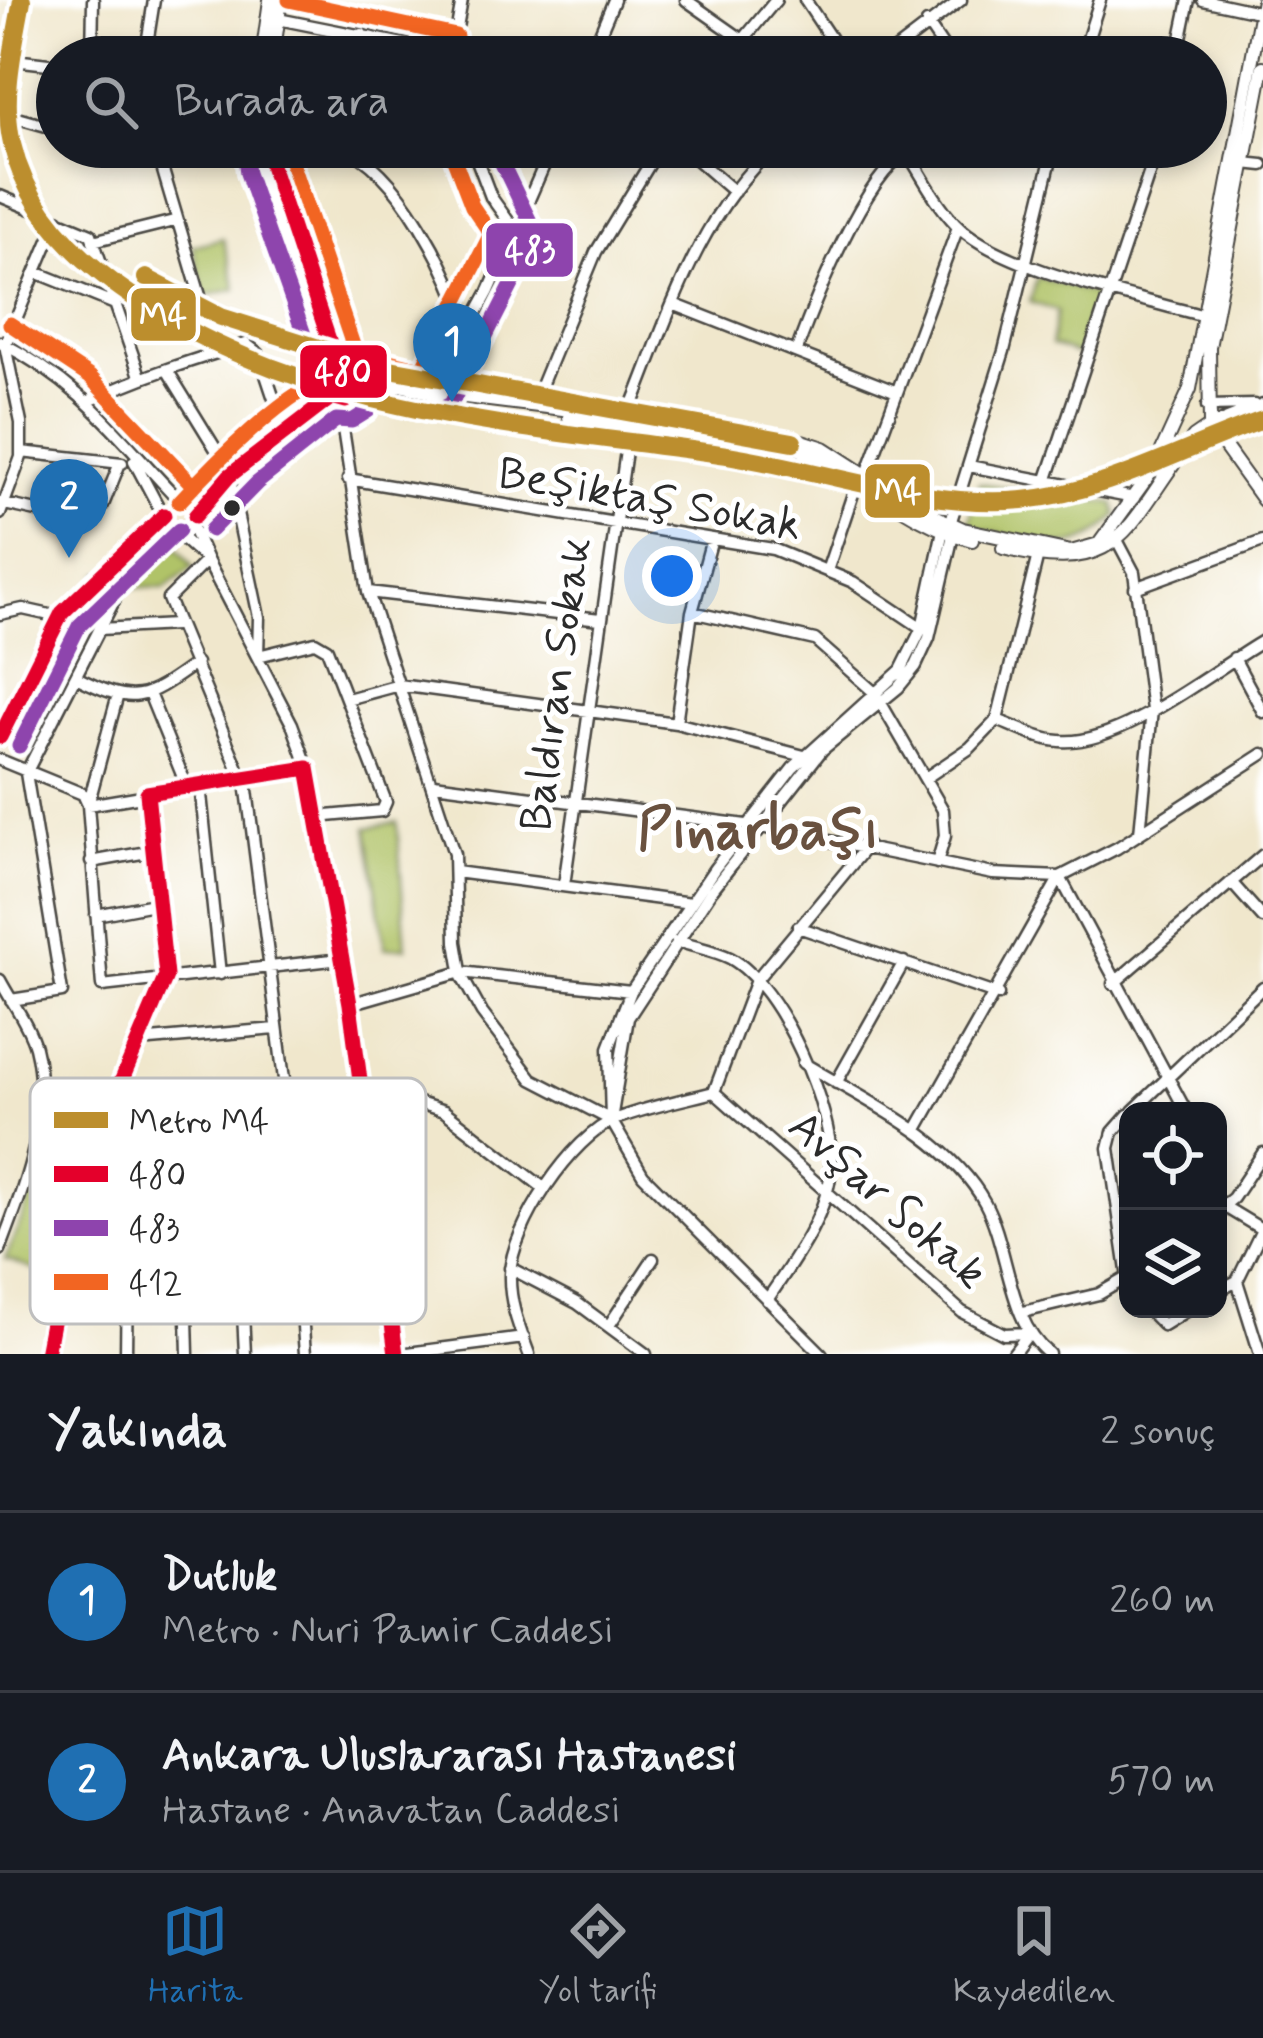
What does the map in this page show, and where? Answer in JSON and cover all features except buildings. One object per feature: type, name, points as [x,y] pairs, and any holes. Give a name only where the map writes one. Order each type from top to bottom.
[{"type":"main road","points":[[265,36],[270,0]]},
{"type":"main road","points":[[276,36],[281,0]]},
{"type":"main road","points":[[948,529],[1071,552],[1099,544],[1134,498],[1186,401],[1263,0]]},
{"type":"main road","points":[[1263,67],[1209,347],[1207,406],[1210,426],[1263,500]]},
{"type":"main road","points":[[257,168],[332,386],[352,398],[384,392],[630,418]]},
{"type":"main road","points":[[268,168],[343,429]]},
{"type":"main road","points":[[332,386],[356,379],[788,445],[862,476],[948,529],[1072,561],[1104,551],[1194,436],[1210,426]]},
{"type":"main road","points":[[343,429],[356,379]]},
{"type":"main road","points":[[1186,401],[1207,406]]},
{"type":"main road","points":[[1176,424],[1194,436]]},
{"type":"street","points":[[0,132],[14,60],[18,0]]},
{"type":"street","points":[[92,36],[93,0]]},
{"type":"street","points":[[148,36],[154,0]]},
{"type":"street","points":[[455,36],[462,0]]},
{"type":"street","points":[[599,36],[614,0]]},
{"type":"street","points":[[686,0],[737,36]]},
{"type":"street","points":[[746,36],[776,0]]},
{"type":"street","points":[[805,0],[829,36]]},
{"type":"street","points":[[911,36],[961,0]]},
{"type":"street","points":[[1089,36],[1100,0]]},
{"type":"street","points":[[1181,36],[1189,0]]},
{"type":"street","points":[[1203,0],[1263,13]]},
{"type":"street","points":[[278,19],[371,36]]},
{"type":"street","points":[[927,23],[936,36]]},
{"type":"street","points":[[14,60],[36,63]]},
{"type":"street","points":[[4,114],[36,124]]},
{"type":"street","points":[[1244,164],[1263,165]]},
{"type":"street","points":[[160,168],[218,353]]},
{"type":"street","points":[[375,168],[400,196],[457,295],[468,330]]},
{"type":"street","points":[[480,168],[491,197],[516,232]]},
{"type":"street","points":[[433,394],[516,232],[543,168]]},
{"type":"street","points":[[533,405],[596,252],[647,168]]},
{"type":"street","points":[[706,168],[734,192]]},
{"type":"street","name":"Baldıran Sokak","points":[[564,885],[630,418],[673,304],[710,227],[755,168]]},
{"type":"street","points":[[796,352],[844,239],[889,168]]},
{"type":"street","points":[[918,168],[958,227],[1027,265],[1204,316]]},
{"type":"street","points":[[822,1354],[643,1175],[611,1120],[606,1080],[609,1048],[632,991],[691,903],[822,750],[901,670],[922,628],[1027,265],[1049,168]]},
{"type":"street","points":[[1047,478],[1151,168]]},
{"type":"street","points":[[0,196],[91,235],[140,376]]},
{"type":"street","points":[[58,219],[3,343],[21,452],[2,507],[87,522],[104,505],[120,463]]},
{"type":"street","points":[[93,241],[174,221]]},
{"type":"street","points":[[828,568],[958,227]]},
{"type":"street","points":[[36,272],[115,304]]},
{"type":"street","points":[[673,304],[897,392]]},
{"type":"street","points":[[3,343],[51,368],[89,401],[179,498],[192,504],[207,560],[258,656],[308,768],[359,1078]]},
{"type":"street","points":[[89,401],[140,376],[169,373],[246,344],[260,355],[280,420]]},
{"type":"street","points":[[169,373],[227,470],[259,616],[258,656]]},
{"type":"street","points":[[108,562],[193,520],[227,470],[280,420],[332,386]]},
{"type":"street","points":[[0,737],[4,716],[59,617],[108,562],[179,498],[227,470],[332,386]]},
{"type":"street","points":[[1207,406],[1263,405]]},
{"type":"street","points":[[1210,426],[1263,405]]},
{"type":"street","points":[[343,429],[368,592],[434,784],[455,872],[461,972],[482,1013],[532,1079],[611,1120]]},
{"type":"street","points":[[120,438],[174,528],[207,560]]},
{"type":"street","points":[[21,452],[137,466]]},
{"type":"street","points":[[969,466],[1134,498]]},
{"type":"street","name":"Beşiktaş Sokak","points":[[348,479],[773,549],[828,568],[922,628]]},
{"type":"street","points":[[611,1120],[628,1018],[754,826],[804,756],[916,666],[929,638],[948,529]]},
{"type":"street","points":[[1116,538],[1134,572],[1152,710],[1140,833]]},
{"type":"street","points":[[676,723],[692,612],[712,539]]},
{"type":"street","points":[[1135,588],[1263,541]]},
{"type":"street","points":[[927,777],[970,748],[997,720],[1038,555]]},
{"type":"street","points":[[207,560],[168,599],[244,778],[283,1078]]},
{"type":"street","points":[[10,1000],[62,992],[26,773],[117,591],[94,577]]},
{"type":"street","points":[[368,592],[600,619]]},
{"type":"street","points":[[0,614],[23,609],[59,617]]},
{"type":"street","points":[[692,612],[815,640],[878,697],[927,777],[946,825],[937,863]]},
{"type":"street","points":[[100,629],[176,625]]},
{"type":"street","points":[[997,720],[1057,742],[1079,741],[1152,710],[1263,640]]},
{"type":"street","points":[[258,656],[322,644],[347,699],[385,808],[316,818]]},
{"type":"street","points":[[1234,658],[1263,712]]},
{"type":"street","points":[[76,677],[117,698],[150,696],[196,663]]},
{"type":"street","points":[[347,699],[399,685],[676,723],[804,756]]},
{"type":"street","points":[[150,696],[194,786],[220,974]]},
{"type":"street","points":[[117,698],[88,805],[102,986],[340,959]]},
{"type":"street","points":[[916,1131],[998,995],[1060,878],[1263,754]]},
{"type":"street","points":[[0,760],[83,794],[88,805]]},
{"type":"street","points":[[88,805],[308,768]]},
{"type":"street","points":[[434,784],[754,826],[937,863],[1060,878]]},
{"type":"street","points":[[123,1078],[166,976],[148,794]]},
{"type":"street","points":[[529,1354],[511,1306],[510,1268],[522,1228],[545,1189],[611,1120],[714,1092],[756,980],[867,846]]},
{"type":"street","points":[[91,862],[153,851]]},
{"type":"street","points":[[1113,984],[1263,855]]},
{"type":"street","points":[[455,872],[691,903]]},
{"type":"street","points":[[1060,878],[1113,984],[1182,1102]]},
{"type":"street","points":[[1232,882],[1263,918]]},
{"type":"street","points":[[95,915],[159,903]]},
{"type":"street","points":[[798,927],[998,995]]},
{"type":"street","points":[[677,941],[731,959],[756,980],[787,1022],[828,1136],[832,1168],[826,1193],[804,1242],[767,1300]]},
{"type":"street","points":[[836,1083],[904,962]]},
{"type":"street","points":[[350,1004],[461,972],[632,991]]},
{"type":"street","points":[[0,980],[34,1046],[35,1078]]},
{"type":"street","points":[[1144,1102],[1263,987]]},
{"type":"street","points":[[139,1041],[276,1029]]},
{"type":"street","points":[[803,1063],[916,1131],[983,1199],[1029,1334],[1049,1354]]},
{"type":"street","name":"Avşar Sokak","points":[[714,1092],[962,1312],[1004,1334],[1029,1334]]},
{"type":"street","points":[[426,1107],[444,1112],[545,1189]]},
{"type":"street","points":[[1119,1126],[1109,1148],[1119,1216]]},
{"type":"street","points":[[1227,1198],[1263,1153]]},
{"type":"street","points":[[0,1250],[30,1161]]},
{"type":"street","points":[[1225,1210],[1262,1230],[1237,1281],[1227,1287]]},
{"type":"street","points":[[610,1324],[653,1259]]},
{"type":"street","points":[[510,1268],[610,1324],[646,1354]]},
{"type":"street","points":[[1237,1281],[1260,1354]]},
{"type":"street","points":[[1023,1312],[1099,1294],[1119,1283]]},
{"type":"street","points":[[46,1354],[51,1324]]},
{"type":"street","points":[[126,1324],[126,1354]]},
{"type":"street","points":[[188,1324],[188,1354]]},
{"type":"street","points":[[245,1324],[245,1354]]},
{"type":"street","points":[[303,1324],[304,1354]]},
{"type":"street","points":[[394,1324],[398,1354],[524,1338]]},
{"type":"street","points":[[1013,1354],[1029,1334]]},
{"type":"green space","points":[[223,238],[236,289],[205,296],[193,246]]},
{"type":"green space","points":[[1037,277],[1097,295],[1081,356],[1051,345],[1057,311],[1030,302]]},
{"type":"green space","points":[[979,483],[1114,503],[1117,515],[1084,540],[1029,542],[968,526]]},
{"type":"green space","points":[[169,546],[178,547],[193,567],[165,588],[123,587],[99,575]]},
{"type":"green space","points":[[397,822],[406,947],[385,948],[367,828]]},
{"type":"green space","points":[[30,1200],[30,1268],[5,1259]]},
{"type":"metro line","name":"M4","points":[[22,0],[10,72],[9,126],[19,168],[42,211],[74,249],[132,296],[199,336],[269,367],[416,409],[758,460],[946,499],[1023,500],[1085,488],[1263,420]]},
{"type":"metro line","name":"M4","points":[[146,278],[221,317],[379,367],[793,442]]},
{"type":"transit line","name":"412","points":[[289,0],[456,36]]},
{"type":"transit line","name":"483","points":[[246,168],[319,377]]},
{"type":"transit line","name":"480","points":[[195,516],[229,476],[332,397],[346,401],[358,388],[354,375],[339,370],[272,168]]},
{"type":"transit line","name":"412","points":[[293,168],[359,363]]},
{"type":"transit line","name":"412","points":[[344,350],[422,369],[491,234],[472,206],[457,168]]},
{"type":"transit line","name":"483","points":[[334,390],[430,414],[451,404],[537,236],[504,168]]},
{"type":"transit line","name":"412","points":[[10,324],[90,377],[192,484]]},
{"type":"transit line","name":"412","points":[[179,502],[276,410],[336,375]]},
{"type":"transit line","name":"483","points":[[211,530],[257,483],[336,420],[352,421],[368,411],[378,381]]},
{"type":"transit line","name":"480","points":[[0,737],[62,613],[164,515]]},
{"type":"transit line","name":"483","points":[[19,746],[79,626],[179,530]]},
{"type":"transit line","name":"480","points":[[123,1078],[166,976],[147,793],[308,768],[360,1078]]},
{"type":"transit line","name":"480","points":[[46,1354],[52,1324]]},
{"type":"transit line","name":"480","points":[[392,1324],[396,1354]]},
{"type":"place","name":"Dutluk","points":[[452,402]]},
{"type":"place","name":"Ankara Uluslararası Hastanesi","points":[[69,558]]},
{"type":"district","name":"Pınarbaşı","points":[[758,827]]}]
